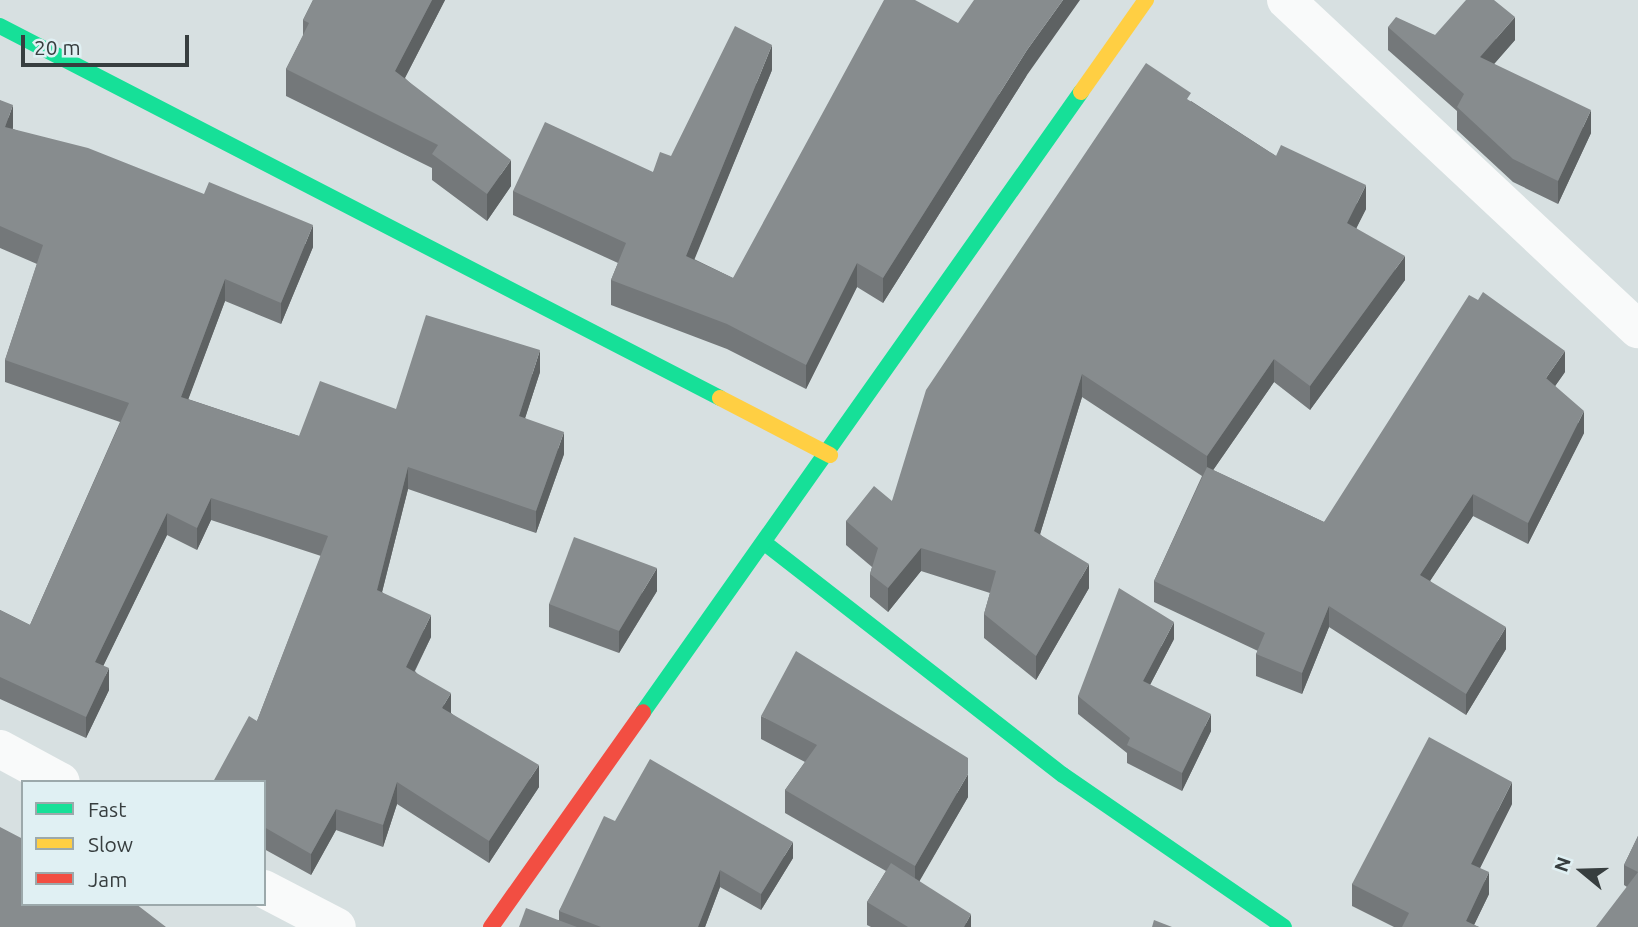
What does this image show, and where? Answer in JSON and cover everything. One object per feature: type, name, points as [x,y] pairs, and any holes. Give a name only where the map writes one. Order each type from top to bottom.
[{"type":"street","points":[[491,927],[830,455],[1146,0]]},
{"type":"street","points":[[1286,0],[1638,329]]},
{"type":"street","points":[[0,26],[830,455]]},
{"type":"street","points":[[766,544],[1063,775],[1284,927]]},
{"type":"street","points":[[0,750],[57,780]]},
{"type":"street","points":[[266,890],[337,927]]},
{"type":"building","points":[[313,0],[432,0],[395,71],[511,160],[487,194],[432,154],[438,145],[286,69],[309,23],[303,20]]},
{"type":"building","points":[[884,0],[915,0],[958,23],[974,0],[1063,0],[1027,50],[883,278],[857,263],[806,365],[727,324],[611,280],[626,243],[513,191],[545,122],[653,172],[660,152],[671,156],[735,26],[772,45],[686,256],[733,278]]},
{"type":"building","points":[[1466,0],[1494,0],[1515,17],[1480,57],[1591,110],[1558,181],[1513,159],[1457,107],[1464,94],[1388,27],[1396,17],[1435,35]]},
{"type":"building","points":[[1146,63],[1191,93],[1187,99],[1276,156],[1281,145],[1366,185],[1347,223],[1405,256],[1310,386],[1274,359],[1207,456],[1082,374],[1034,531],[1089,564],[1036,656],[984,614],[996,571],[921,548],[888,588],[870,574],[878,548],[846,521],[874,486],[892,501],[926,390]]},
{"type":"building","points":[[0,100],[13,105],[5,127],[88,148],[204,194],[209,182],[313,225],[281,303],[225,279],[181,397],[299,436],[320,381],[396,409],[426,315],[540,350],[519,416],[564,432],[536,511],[408,467],[377,590],[431,615],[406,667],[451,693],[442,708],[539,765],[489,841],[397,782],[383,825],[336,809],[311,854],[266,828],[266,780],[214,780],[249,716],[257,721],[328,536],[211,498],[197,528],[167,513],[95,662],[109,668],[86,717],[0,677],[0,610],[30,625],[129,403],[5,360],[43,245],[0,226]]},
{"type":"building","points":[[1483,292],[1565,351],[1546,378],[1584,411],[1528,523],[1473,494],[1420,575],[1506,627],[1466,694],[1329,606],[1302,673],[1256,654],[1265,633],[1154,581],[1207,467],[1324,522],[1469,295],[1478,300]]},
{"type":"building","points":[[574,537],[657,568],[619,631],[549,604]]},
{"type":"building","points":[[1119,588],[1174,622],[1143,681],[1211,714],[1182,773],[1127,745],[1130,738],[1078,696]]},
{"type":"building","points":[[796,651],[968,758],[968,774],[915,866],[785,790],[817,745],[761,716]]},
{"type":"building","points":[[1429,737],[1512,782],[1471,864],[1489,872],[1466,921],[1479,927],[1402,927],[1409,913],[1352,884]]},
{"type":"building","points":[[650,759],[793,842],[761,894],[720,870],[698,927],[601,927],[559,911],[604,816],[615,821]]},
{"type":"building","points":[[0,827],[21,838],[21,906],[139,906],[166,927],[0,927]]},
{"type":"building","points":[[1638,836],[1638,872],[1624,865]]},
{"type":"building","points":[[891,863],[971,914],[964,927],[908,927],[867,902]]},
{"type":"building","points":[[1638,872],[1638,927],[1596,927]]},
{"type":"building","points":[[526,908],[577,927],[519,927]]},
{"type":"building","points":[[1154,920],[1172,927],[1152,927]]},
{"type":"traffic: fast","points":[[0,26],[720,398]]},
{"type":"traffic: fast","points":[[643,712],[1081,92]]},
{"type":"traffic: fast","points":[[766,544],[1063,775],[1284,927]]},
{"type":"traffic: slow","points":[[1081,92],[1146,0]]},
{"type":"traffic: slow","points":[[720,398],[830,455]]},
{"type":"traffic: jam","points":[[491,927],[643,712]]}]
